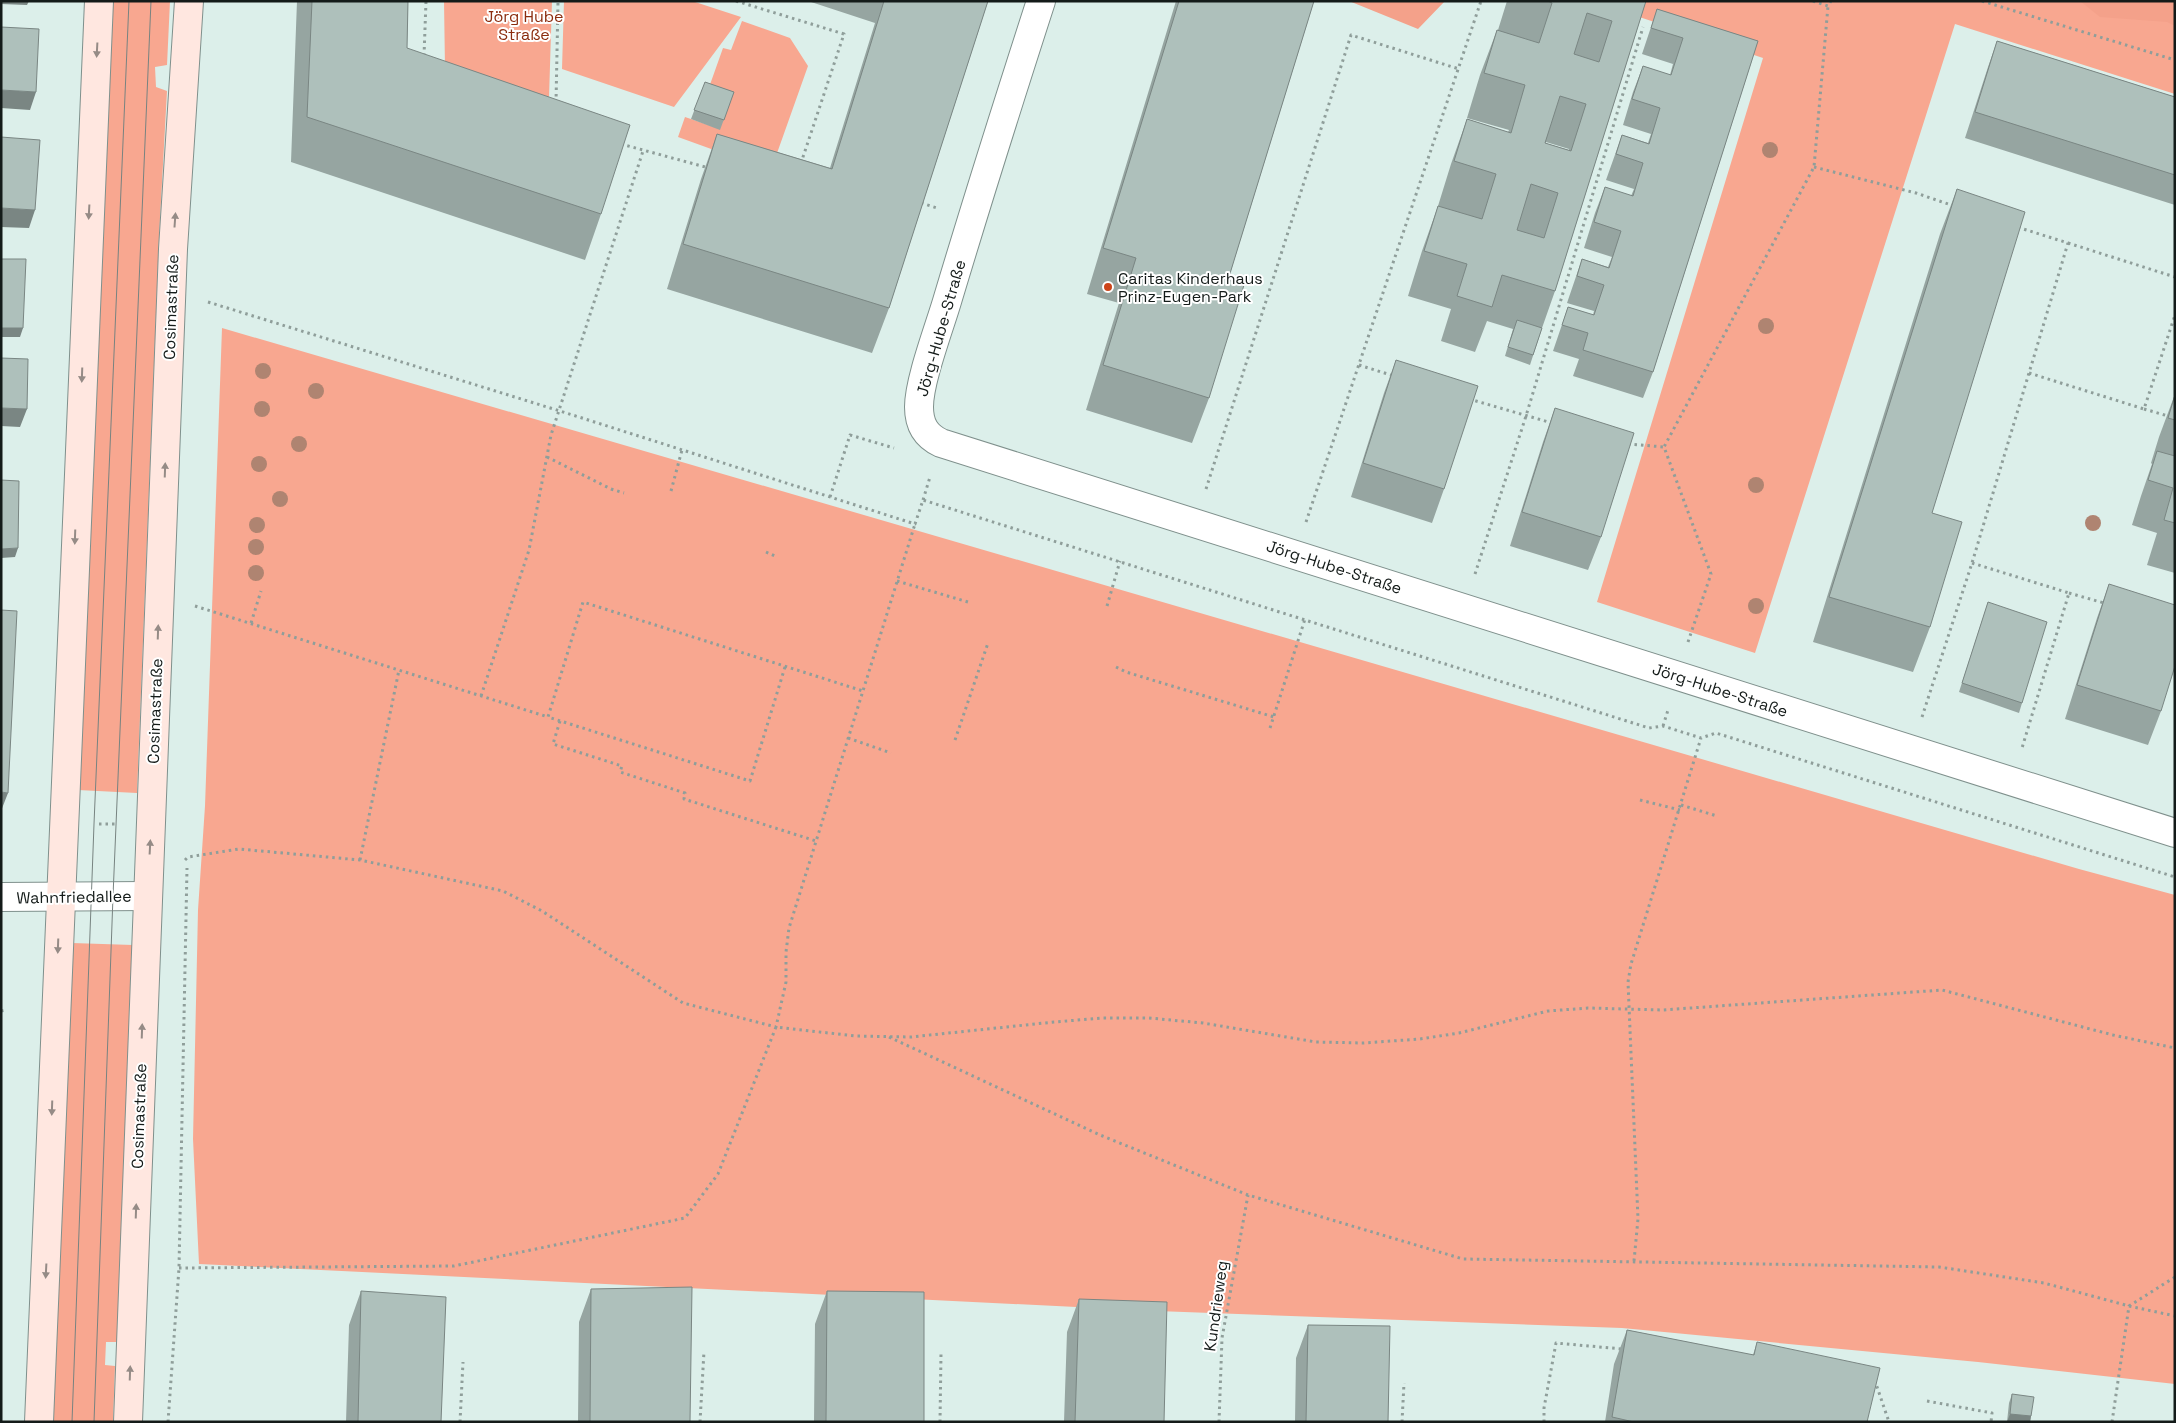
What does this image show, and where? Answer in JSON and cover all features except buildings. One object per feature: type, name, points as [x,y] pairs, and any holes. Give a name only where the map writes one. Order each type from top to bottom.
[{"type":"main road","points":[[39,1422],[99,1]]},
{"type":"main road","name":"Cosimastraße","points":[[128,1422],[173,249],[190,1]]},
{"type":"street","name":"Jörg-Hube-Straße","points":[[1041,1],[927,370],[919,406],[920,420],[928,435],[941,443],[2175,833]]},
{"type":"street","name":"Wahnfriedallee","points":[[1,897],[147,896]]},
{"type":"path","points":[[424,57],[426,1]]},
{"type":"path","points":[[556,106],[558,1]]},
{"type":"path","points":[[736,1],[844,34],[797,172]]},
{"type":"path","points":[[1295,554],[1480,1]]},
{"type":"path","points":[[1812,1],[1828,6]]},
{"type":"path","points":[[1677,676],[1711,574],[1664,447],[1814,167],[1828,6],[1831,1]]},
{"type":"path","points":[[1982,1],[2175,60]]},
{"type":"path","points":[[1464,608],[1526,416],[1643,27]]},
{"type":"path","points":[[1195,522],[1351,35],[1458,69]]},
{"type":"path","points":[[617,143],[717,170]]},
{"type":"path","points":[[481,696],[529,550],[547,457],[559,411],[643,151]]},
{"type":"path","points":[[801,164],[810,167]]},
{"type":"path","points":[[1814,167],[1916,193],[1960,208]]},
{"type":"path","points":[[2014,226],[2175,277]]},
{"type":"path","points":[[1911,751],[1972,563],[2068,243]]},
{"type":"path","points":[[208,302],[915,524]]},
{"type":"path","points":[[2144,409],[2175,315]]},
{"type":"path","points":[[1359,365],[1396,377]]},
{"type":"path","points":[[2030,373],[2175,418]]},
{"type":"path","points":[[1461,396],[1553,424]]},
{"type":"path","points":[[830,497],[850,435],[897,450]]},
{"type":"path","points":[[1626,444],[1664,447]]},
{"type":"path","points":[[671,490],[682,450]]},
{"type":"path","points":[[547,457],[624,493]]},
{"type":"path","points":[[179,1268],[454,1266],[685,1218],[718,1174],[776,1026],[786,982],[786,952],[789,928],[923,500],[1649,728],[1663,726],[1701,738],[1716,733],[2175,877]]},
{"type":"path","points":[[766,552],[777,557]]},
{"type":"path","points":[[1107,606],[1120,561]]},
{"type":"path","points":[[1972,563],[2113,606]]},
{"type":"path","points":[[897,581],[968,602]]},
{"type":"path","points":[[251,623],[261,591]]},
{"type":"path","points":[[2012,781],[2069,593]]},
{"type":"path","points":[[548,717],[583,602],[862,692]]},
{"type":"path","points":[[195,606],[750,781],[785,667]]},
{"type":"path","points":[[1270,728],[1304,619]]},
{"type":"path","points":[[956,740],[988,643]]},
{"type":"path","points":[[1116,667],[1126,672],[1274,717]]},
{"type":"path","points":[[360,860],[399,670]]},
{"type":"path","points":[[560,721],[553,744],[622,766],[620,772],[685,793],[684,799],[816,841]]},
{"type":"path","points":[[848,738],[891,753]]},
{"type":"path","points":[[1634,1262],[1638,1219],[1628,1009],[1631,964],[1701,738]]},
{"type":"path","points":[[1640,800],[1680,810]]},
{"type":"path","points":[[1681,804],[1717,816]]},
{"type":"path","points":[[63,823],[151,824]]},
{"type":"path","points":[[168,1422],[179,1268],[188,857],[239,850],[360,860],[503,891],[542,911],[684,1003],[776,1026],[855,1036],[931,1035],[1093,1019],[1149,1018],[1203,1023],[1316,1042],[1363,1043],[1420,1039],[1460,1033],[1548,1011],[1588,1008],[1663,1010],[1942,990],[2113,1035],[2175,1048]]},
{"type":"path","points":[[1,1011],[6,1010]]},
{"type":"path","points":[[887,1036],[1100,1136],[1248,1195],[1463,1259],[1939,1267],[2044,1283],[2129,1306],[2175,1316]]},
{"type":"path","name":"Kundrieweg","points":[[1219,1422],[1222,1338],[1248,1195]]},
{"type":"path","points":[[2112,1422],[2129,1306],[2175,1277]]},
{"type":"path","points":[[1544,1422],[1544,1408],[1556,1342],[1623,1349]]},
{"type":"path","points":[[700,1422],[704,1351]]},
{"type":"path","points":[[940,1422],[941,1353]]},
{"type":"path","points":[[460,1422],[463,1362]]},
{"type":"path","points":[[1866,1380],[1876,1381],[1888,1422]]},
{"type":"path","points":[[1402,1422],[1404,1383]]},
{"type":"path","points":[[1927,1401],[1992,1413],[1991,1422]]},
{"type":"green space","points":[[110,1],[170,1],[167,65],[155,67],[156,87],[167,91],[159,237],[137,793],[78,790]]},
{"type":"green space","name":"Jörg Hube Straße","points":[[444,1],[552,1],[549,98],[445,68]]},
{"type":"green space","points":[[564,1],[692,1],[741,17],[674,107],[562,69]]},
{"type":"green space","points":[[1591,1],[2175,1],[2175,94],[1955,24],[1755,653],[1597,602],[1763,58]]},
{"type":"green space","points":[[742,21],[790,38],[808,66],[776,156],[714,150],[678,137],[685,117],[720,129],[707,93],[723,48],[731,50]]},
{"type":"green space","points":[[222,328],[2079,869],[2175,895],[2175,1384],[1978,1362],[1622,1328],[1157,1311],[199,1264],[193,1139],[198,910],[205,806]]},
{"type":"green space","points":[[72,943],[133,945],[117,1342],[106,1342],[105,1365],[115,1366],[113,1422],[52,1422]]},
{"type":"shaded area","points":[[1349,1],[1445,1],[1418,29]]},
{"type":"shaded area","points":[[2080,1],[2175,1],[2175,26],[2167,22],[2100,17]]},
{"type":"tram line","points":[[72,1422],[94,824],[129,1]]},
{"type":"tram line","points":[[94,1422],[113,896],[151,1]]},
{"type":"place","name":"Caritas Kinderhaus Prinz-Eugen-Park","points":[[1108,287]]}]
